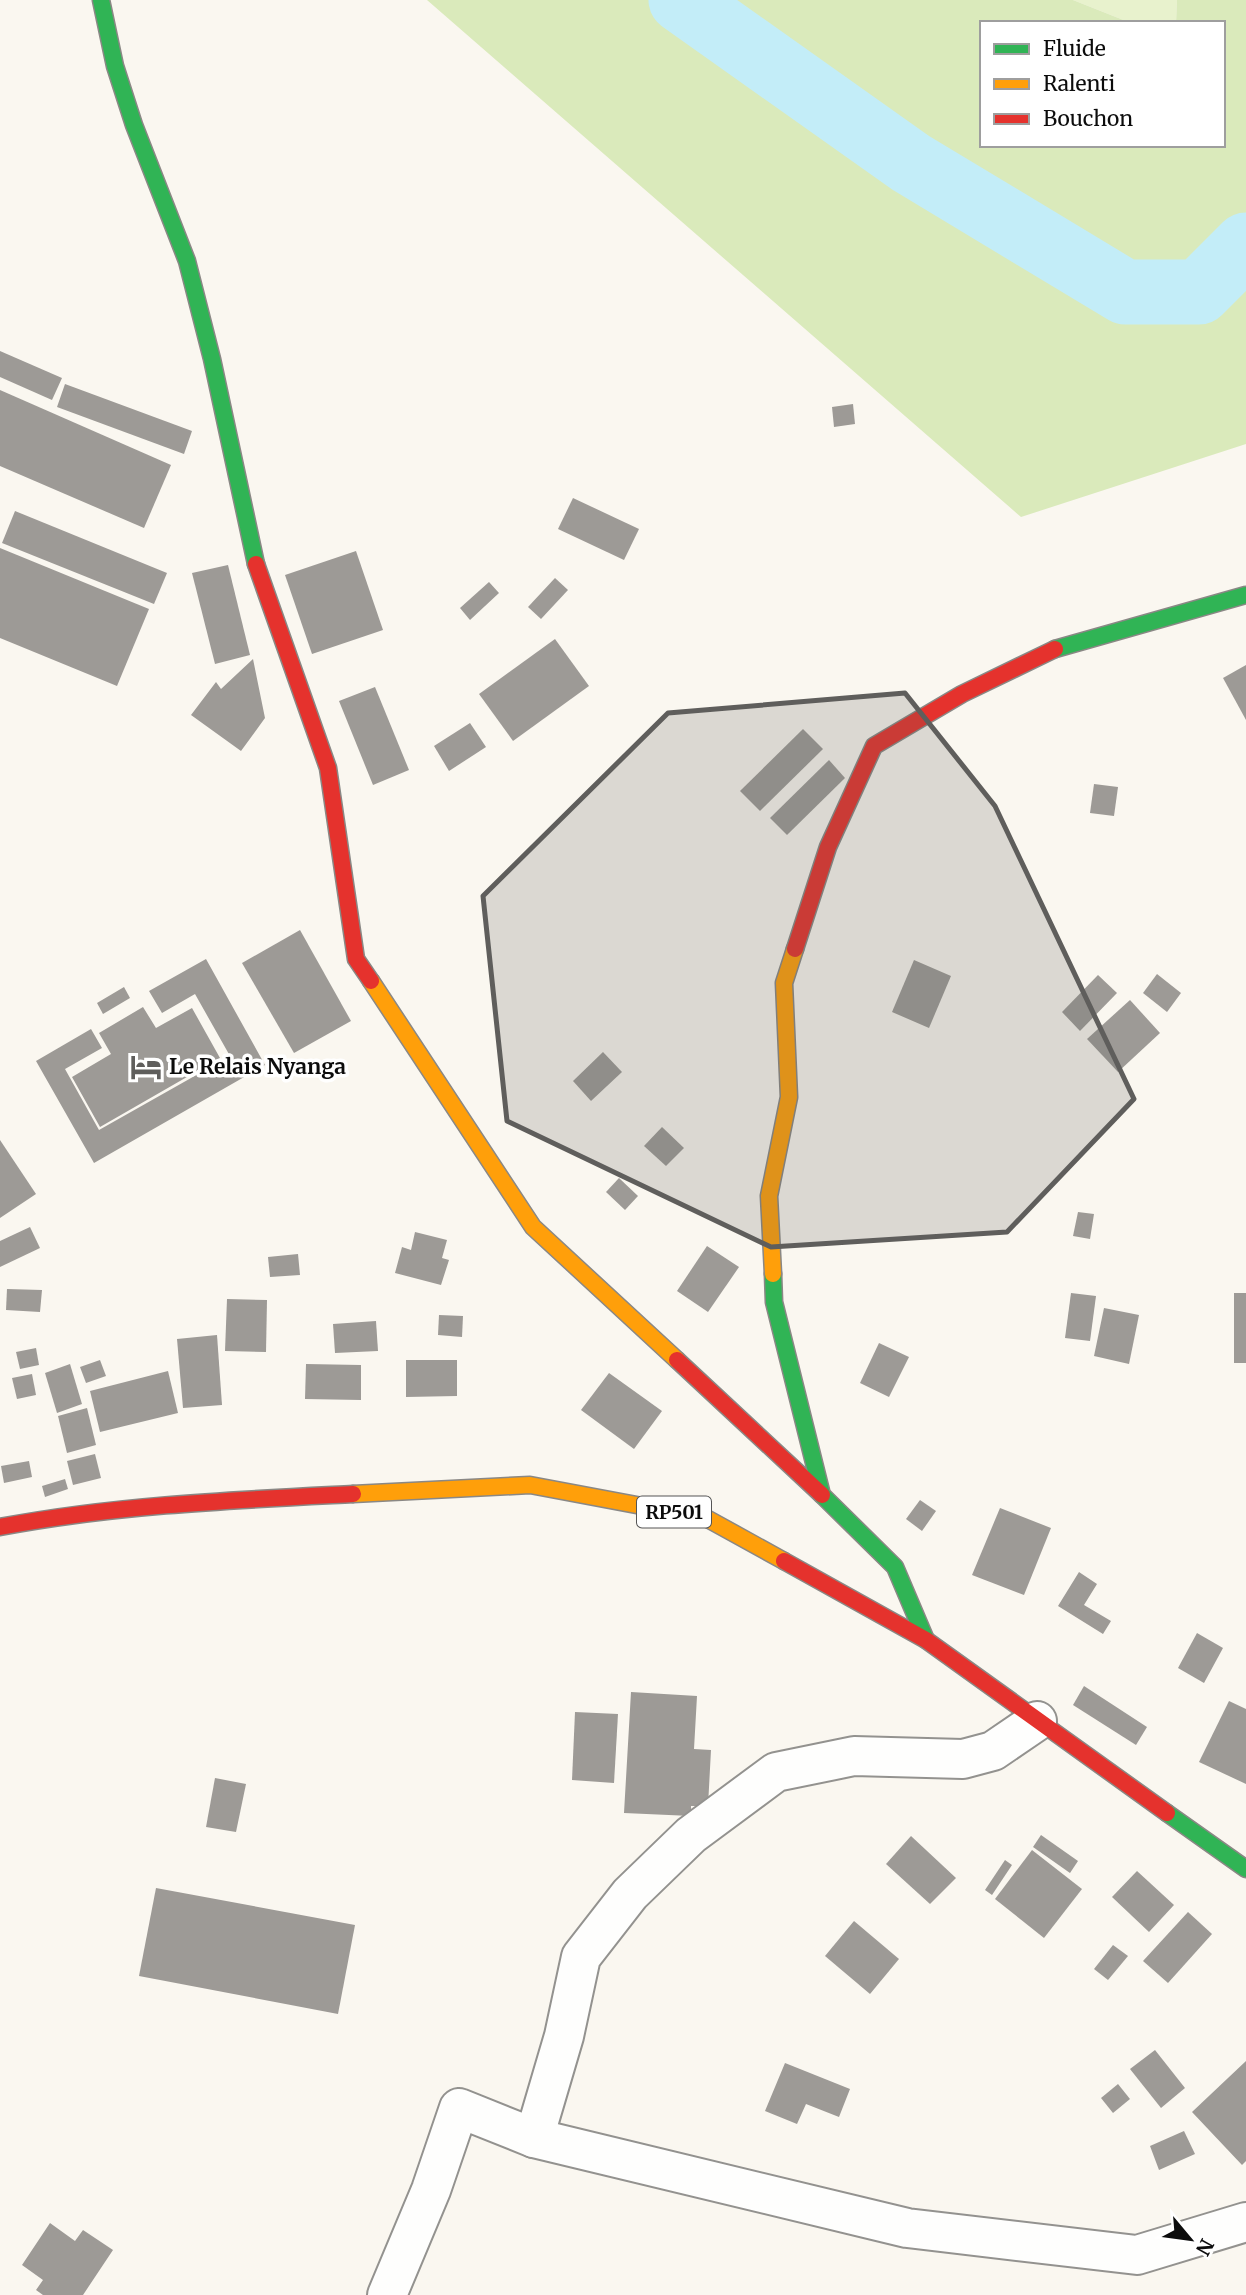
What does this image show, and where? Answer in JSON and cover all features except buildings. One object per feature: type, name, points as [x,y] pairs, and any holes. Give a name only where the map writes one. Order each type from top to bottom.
[{"type":"street","points":[[101,0],[115,66],[134,125],[187,261],[212,359],[258,575],[328,768],[356,959],[533,1227],[822,1494],[895,1567],[926,1640]]},
{"type":"street","points":[[822,1494],[774,1303],[769,1196],[789,1097],[784,983],[828,847],[874,746],[962,694],[1051,650],[1246,595]]},
{"type":"street","name":"RP501","points":[[0,1527],[48,1518],[229,1500],[530,1485],[706,1518],[926,1640],[1246,1869]]},
{"type":"street","points":[[534,2138],[564,2036],[580,1957],[630,1894],[691,1835],[776,1772],[854,1756],[963,1759],[993,1751],[1037,1721]]},
{"type":"street","points":[[387,2295],[430,2190],[458,2108],[534,2138],[906,2228],[1137,2255],[1246,2222]]},
{"type":"highlighted area","points":[[905,693],[995,806],[1134,1099],[1007,1232],[771,1247],[507,1121],[483,896],[668,713]]},
{"type":"green space","points":[[427,0],[1073,0],[1126,21],[980,21],[980,147],[1225,147],[1225,21],[1176,21],[1177,0],[1246,0],[1246,444],[1021,517]]},
{"type":"green space","points":[[1073,0],[1177,0],[1176,21],[1126,21]]},
{"type":"waterway","points":[[681,0],[911,163],[1125,292],[1199,292],[1246,245]]},
{"type":"traffic: fast","points":[[101,0],[115,66],[134,125],[187,261],[212,359],[256,564]]},
{"type":"traffic: fast","points":[[1055,649],[1246,595]]},
{"type":"traffic: fast","points":[[773,1274],[774,1302],[822,1495],[895,1567],[926,1640]]},
{"type":"traffic: fast","points":[[1167,1813],[1246,1869]]},
{"type":"traffic: slow","points":[[773,1274],[769,1196],[789,1097],[784,983],[795,949]]},
{"type":"traffic: slow","points":[[371,981],[533,1227],[677,1360]]},
{"type":"traffic: slow","points":[[353,1494],[530,1485],[706,1518],[784,1561]]},
{"type":"traffic: jam","points":[[256,564],[328,768],[356,959],[371,981]]},
{"type":"traffic: jam","points":[[795,949],[828,847],[874,746],[962,694],[1055,649]]},
{"type":"traffic: jam","points":[[677,1360],[822,1495]]},
{"type":"traffic: jam","points":[[0,1527],[132,1508],[353,1494]]},
{"type":"traffic: jam","points":[[784,1561],[926,1640],[1167,1813]]},
{"type":"place","name":"Le Relais Nyanga","points":[[146,1067]]}]
